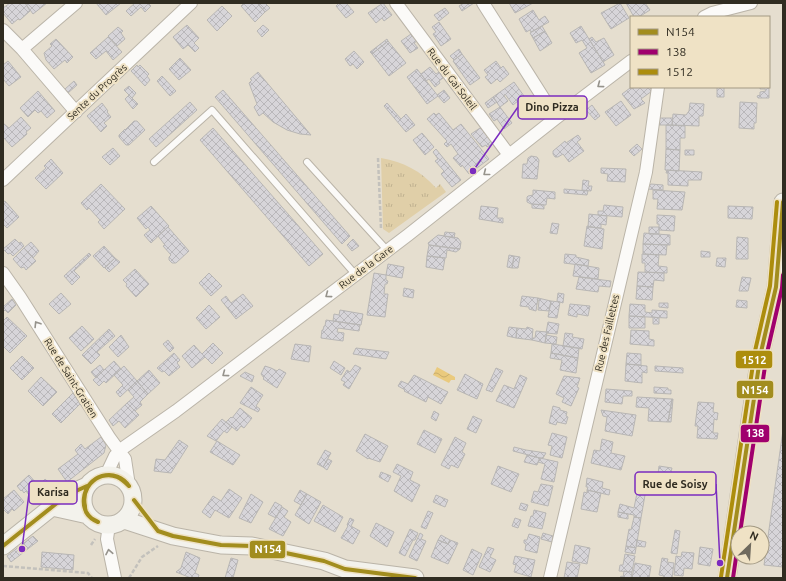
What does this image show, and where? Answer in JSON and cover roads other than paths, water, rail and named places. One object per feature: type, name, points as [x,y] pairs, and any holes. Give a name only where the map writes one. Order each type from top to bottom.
[{"type":"main road","points":[[727,578],[756,380],[776,287],[783,202]]},
{"type":"main road","points":[[3,546],[68,495],[87,486],[98,477],[106,475],[119,477],[166,534]]},
{"type":"main road","points":[[87,486],[83,500],[84,508],[93,521],[101,524],[116,523],[221,545],[252,546],[319,559],[344,569],[412,578]]},
{"type":"main road","points":[[116,523],[129,514],[132,507],[131,493]]},
{"type":"main road","points":[[52,507],[88,515]]},
{"type":"street","points":[[22,49],[76,3]]},
{"type":"street","name":"Sente du Progrès","points":[[3,180],[192,3]]},
{"type":"street","name":"Rue du Gai Soleil","points":[[396,3],[509,155]]},
{"type":"street","points":[[483,3],[556,118]]},
{"type":"street","points":[[706,16],[712,13],[751,3]]},
{"type":"street","points":[[3,30],[22,49],[76,112]]},
{"type":"street","name":"Rue de la Gare","points":[[106,475],[119,451],[176,411],[355,274],[383,246],[509,155],[630,63]]},
{"type":"street","name":"Rue des Faillettes","points":[[550,578],[646,172],[658,88]]},
{"type":"street","name":"Rue de Saint-Gratien","points":[[3,273],[20,297],[109,438],[125,459],[131,493]]},
{"type":"street","points":[[114,578],[107,539],[116,523]]},
{"type":"lane","points":[[154,162],[212,110],[355,274]]},
{"type":"lane","points":[[307,162],[383,246]]},
{"type":"water","points":[[437,367],[455,377],[455,380],[451,380],[449,383],[433,375]]},
{"type":"place","name":"Dino Pizza","points":[[473,171]]},
{"type":"place","name":"Karisa","points":[[22,549]]},
{"type":"place","name":"Rue de Soisy","points":[[720,563]]}]
